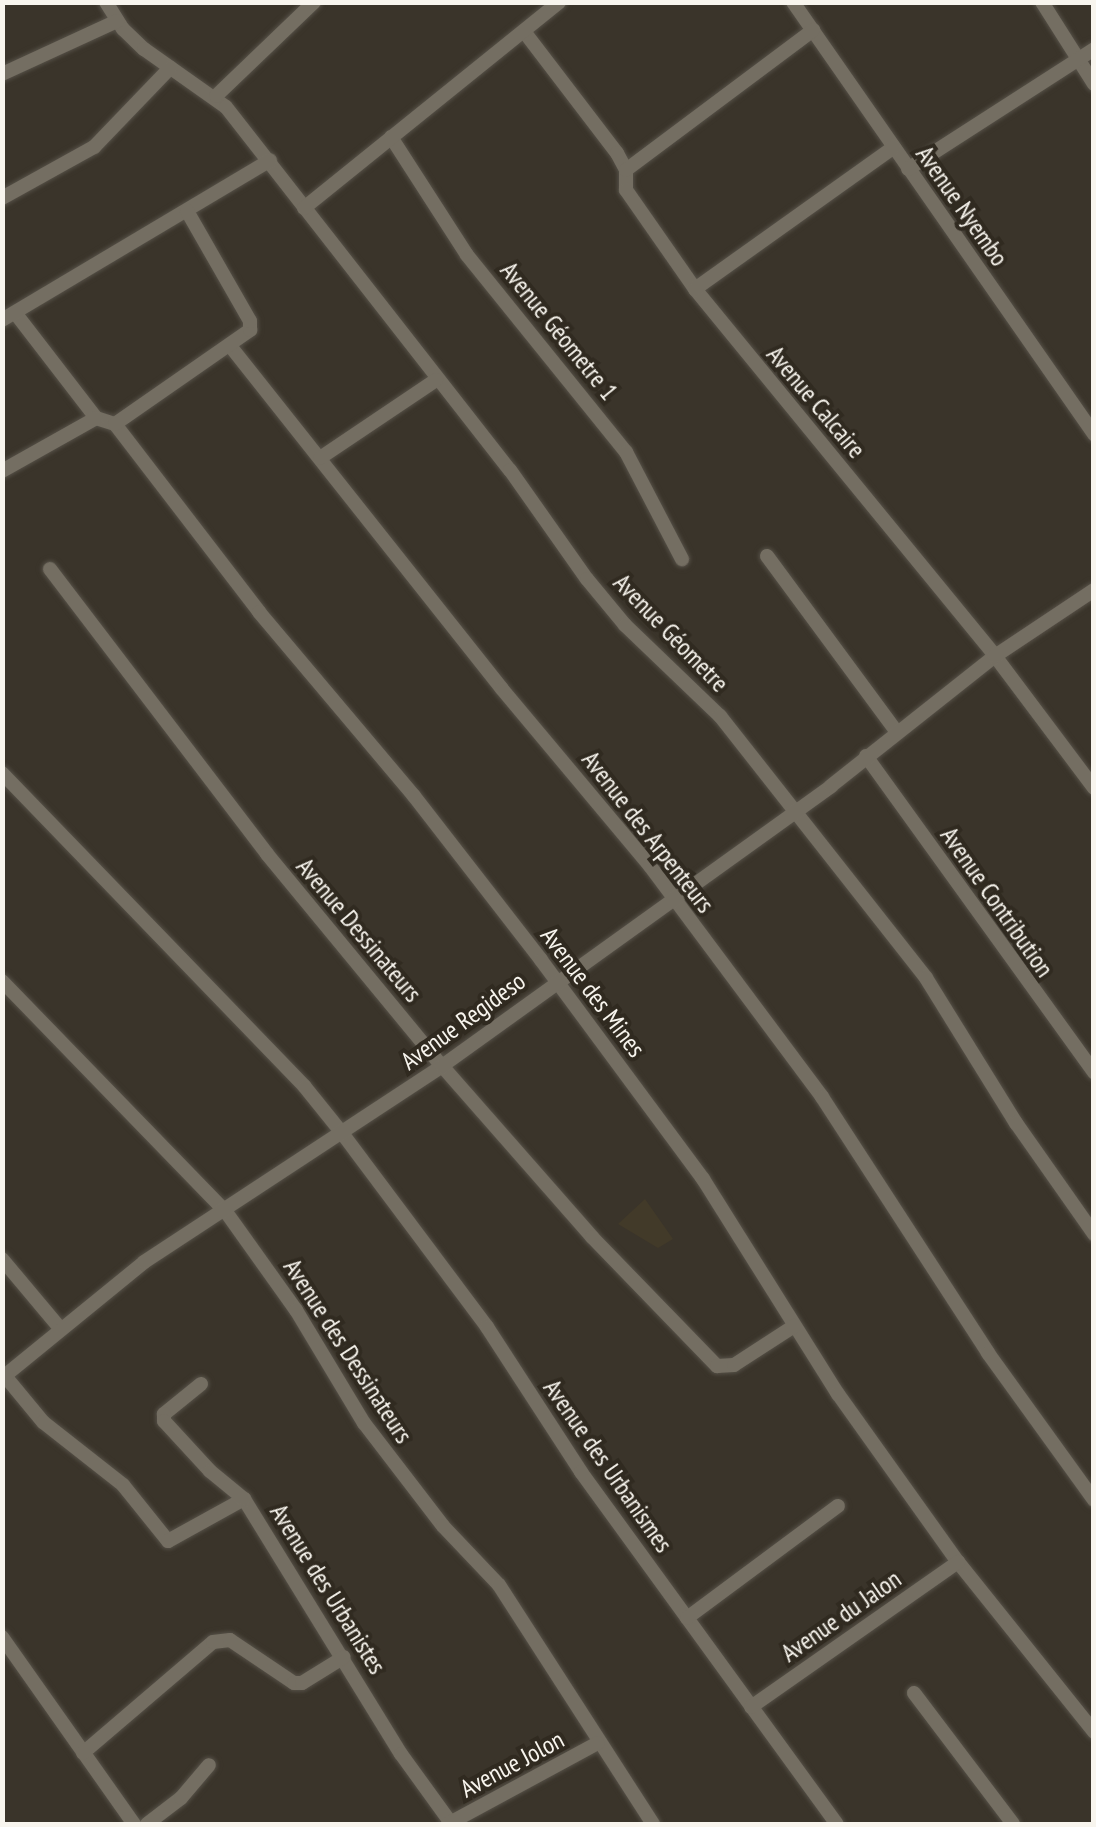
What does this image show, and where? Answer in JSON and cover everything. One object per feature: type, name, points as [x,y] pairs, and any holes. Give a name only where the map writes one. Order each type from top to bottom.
[{"type":"street","name":"Avenue Géometre","points":[[106,2],[117,21],[170,68],[216,96],[510,470],[605,602],[706,700],[926,978],[1016,1122],[1094,1234]]},
{"type":"street","points":[[216,96],[314,2]]},
{"type":"street","points":[[304,208],[526,34],[559,2]]},
{"type":"street","name":"Avenue Nyembo","points":[[793,2],[1094,434]]},
{"type":"street","points":[[1042,2],[1094,84]]},
{"type":"street","points":[[2,74],[54,54],[117,21]]},
{"type":"street","points":[[626,170],[813,30]]},
{"type":"street","name":"Avenue Calcaire","points":[[526,34],[618,153],[632,199],[695,289],[995,656],[1094,788]]},
{"type":"street","points":[[908,170],[1094,49]]},
{"type":"street","points":[[2,198],[94,147],[170,68]]},
{"type":"street","name":"Avenue Géometre 1","points":[[391,137],[468,255],[626,452],[682,559]]},
{"type":"street","points":[[695,289],[894,147]]},
{"type":"street","points":[[186,211],[250,321],[250,330],[115,424],[96,418],[9,317],[270,160]]},
{"type":"street","name":"Avenue des Arpenteurs","points":[[230,347],[672,896],[822,1096],[988,1353],[1094,1500]]},
{"type":"street","points":[[320,458],[436,380]]},
{"type":"street","points":[[2,471],[96,418]]},
{"type":"street","name":"Avenue des Mines","points":[[115,424],[259,612],[414,796],[556,980],[703,1179],[794,1326],[958,1562],[1094,1732]]},
{"type":"street","points":[[767,556],[896,732]]},
{"type":"street","name":"Avenue Dessinateurs","points":[[50,569],[267,854],[442,1066],[592,1237],[717,1366],[734,1364],[794,1326]]},
{"type":"street","name":"Avenue Regideso","points":[[4,1376],[155,1255],[226,1212],[442,1066],[672,896],[795,812],[995,656],[1094,590]]},
{"type":"street","name":"Avenue Contribution","points":[[866,756],[1094,1072]]},
{"type":"street","points":[[2,773],[278,1058],[342,1134]]},
{"type":"street","name":"Avenue des Dessinateurs","points":[[2,981],[226,1212],[296,1310],[364,1423],[443,1526],[499,1585],[653,1824]]},
{"type":"street","name":"Avenue des Urbanismes","points":[[342,1134],[476,1312],[581,1472],[837,1824]]},
{"type":"street","points":[[2,1258],[60,1328]]},
{"type":"street","name":"Avenue des Urbanistes","points":[[4,1376],[43,1422],[123,1485],[168,1541],[244,1499],[401,1754],[450,1824]]},
{"type":"street","points":[[202,1384],[164,1414],[164,1421],[210,1471],[244,1499]]},
{"type":"street","points":[[687,1618],[838,1506]]},
{"type":"street","name":"Avenue du Jalon","points":[[751,1707],[958,1562]]},
{"type":"street","points":[[2,1637],[134,1824]]},
{"type":"street","points":[[83,1753],[213,1642],[230,1640],[294,1683],[302,1683],[344,1657]]},
{"type":"street","points":[[914,1694],[1013,1824]]},
{"type":"street","name":"Avenue Jolon","points":[[450,1824],[598,1743]]},
{"type":"street","points":[[147,1824],[181,1798],[209,1764]]},
{"type":"shaded area","points":[[645,1199],[673,1239],[658,1248],[618,1224]]}]
